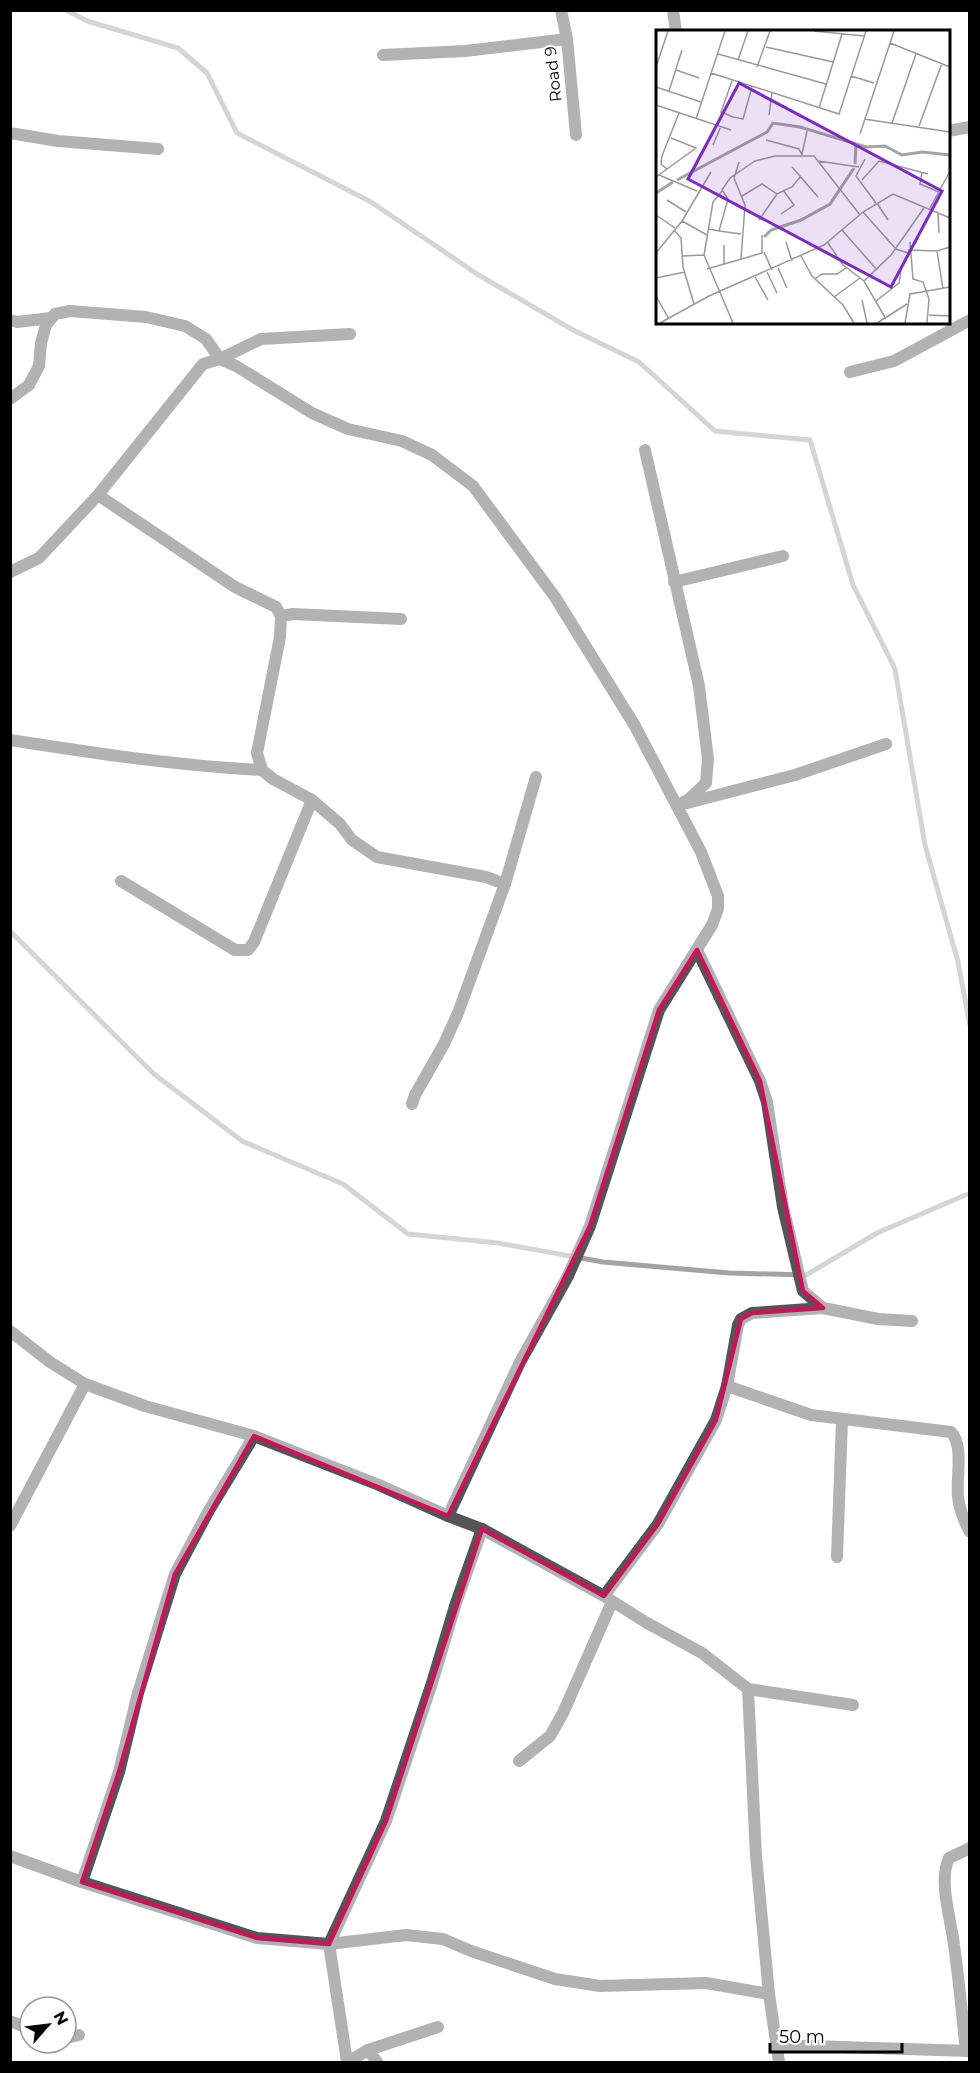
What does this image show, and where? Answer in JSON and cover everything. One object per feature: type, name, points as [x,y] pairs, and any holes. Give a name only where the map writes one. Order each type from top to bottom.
[{"type":"street","name":"Road 9","points":[[561,10],[567,39],[576,135]]},
{"type":"street","points":[[673,10],[676,30]]},
{"type":"street","points":[[383,54],[465,51],[567,39]]},
{"type":"street","points":[[950,131],[969,127]]},
{"type":"street","points":[[10,133],[58,141],[158,149]]},
{"type":"street","points":[[10,399],[29,384],[39,366],[41,343],[46,325],[55,314],[70,311],[146,317],[185,326],[206,339],[220,359],[236,366],[312,413],[348,429],[402,441],[432,455],[473,486],[555,597],[635,726],[701,852],[718,896],[718,909],[712,925],[659,1010],[590,1226],[568,1276],[520,1362],[448,1516]]},
{"type":"street","points":[[10,320],[17,322],[51,318]]},
{"type":"street","points":[[850,372],[894,361],[969,320]]},
{"type":"street","points":[[10,572],[39,558],[98,495],[203,364],[220,359],[261,339],[350,334]]},
{"type":"street","points":[[645,450],[699,686],[708,759],[706,783],[689,799],[677,806]]},
{"type":"street","points":[[98,495],[235,587],[276,607],[281,616],[280,637],[257,753],[262,770],[273,779],[312,800],[340,825],[352,840],[377,857],[486,877],[505,884]]},
{"type":"street","points":[[674,582],[783,556]]},
{"type":"street","points":[[281,616],[293,614],[401,619]]},
{"type":"street","points":[[10,740],[102,754],[232,769],[262,770]]},
{"type":"street","points":[[677,806],[795,775],[886,744]]},
{"type":"street","points":[[412,1104],[458,1013],[505,884],[536,777]]},
{"type":"street","points":[[121,881],[235,950],[248,950],[254,942],[312,800]]},
{"type":"street","points":[[697,950],[760,1081],[767,1102],[783,1207],[803,1291],[823,1308]]},
{"type":"street","points":[[519,1761],[550,1737],[608,1599],[658,1524],[716,1420],[727,1386],[741,1319],[752,1313],[823,1308],[878,1319],[912,1321]]},
{"type":"street","points":[[10,1331],[50,1362],[85,1384],[145,1406],[254,1436],[379,1485],[482,1529],[702,1653],[748,1689],[853,1705]]},
{"type":"street","points":[[10,1526],[85,1384]]},
{"type":"street","points":[[727,1386],[811,1415],[951,1432],[956,1437],[958,1445],[958,1496],[969,1532]]},
{"type":"street","points":[[837,1557],[843,1420]]},
{"type":"street","points":[[82,1882],[119,1772],[138,1693],[175,1574],[208,1512],[254,1436]]},
{"type":"street","points":[[438,2027],[368,2050],[348,2062],[328,1944],[386,1821],[432,1683],[456,1602],[482,1529]]},
{"type":"street","points":[[748,1689],[756,1856],[769,1994],[779,2062]]},
{"type":"street","points":[[777,2045],[968,2051],[944,1882],[945,1867],[949,1858],[969,1848]]},
{"type":"street","points":[[10,1856],[82,1882],[257,1938],[328,1944],[406,1935],[443,1939],[471,1951],[555,1979],[600,1986],[706,1983],[769,1994]]},
{"type":"street","points":[[368,2050],[377,2062]]},
{"type":"highlighted area","points":[[697,950],[760,1081],[803,1291],[823,1308],[752,1313],[741,1319],[716,1420],[658,1524],[604,1596],[482,1529],[386,1821],[329,1944],[257,1938],[82,1882],[119,1772],[175,1574],[254,1436],[448,1516],[590,1226],[659,1010]]},
{"type":"waterway","points":[[66,10],[87,21],[178,48],[207,73],[237,133],[371,202],[477,274],[573,330],[639,362],[715,431],[810,440],[853,585],[895,669],[925,845],[958,962],[970,1026]]},
{"type":"waterway","points":[[10,931],[154,1074],[242,1141],[343,1184],[408,1234],[498,1243],[603,1262],[729,1273],[806,1275],[877,1233],[970,1193]]}]
